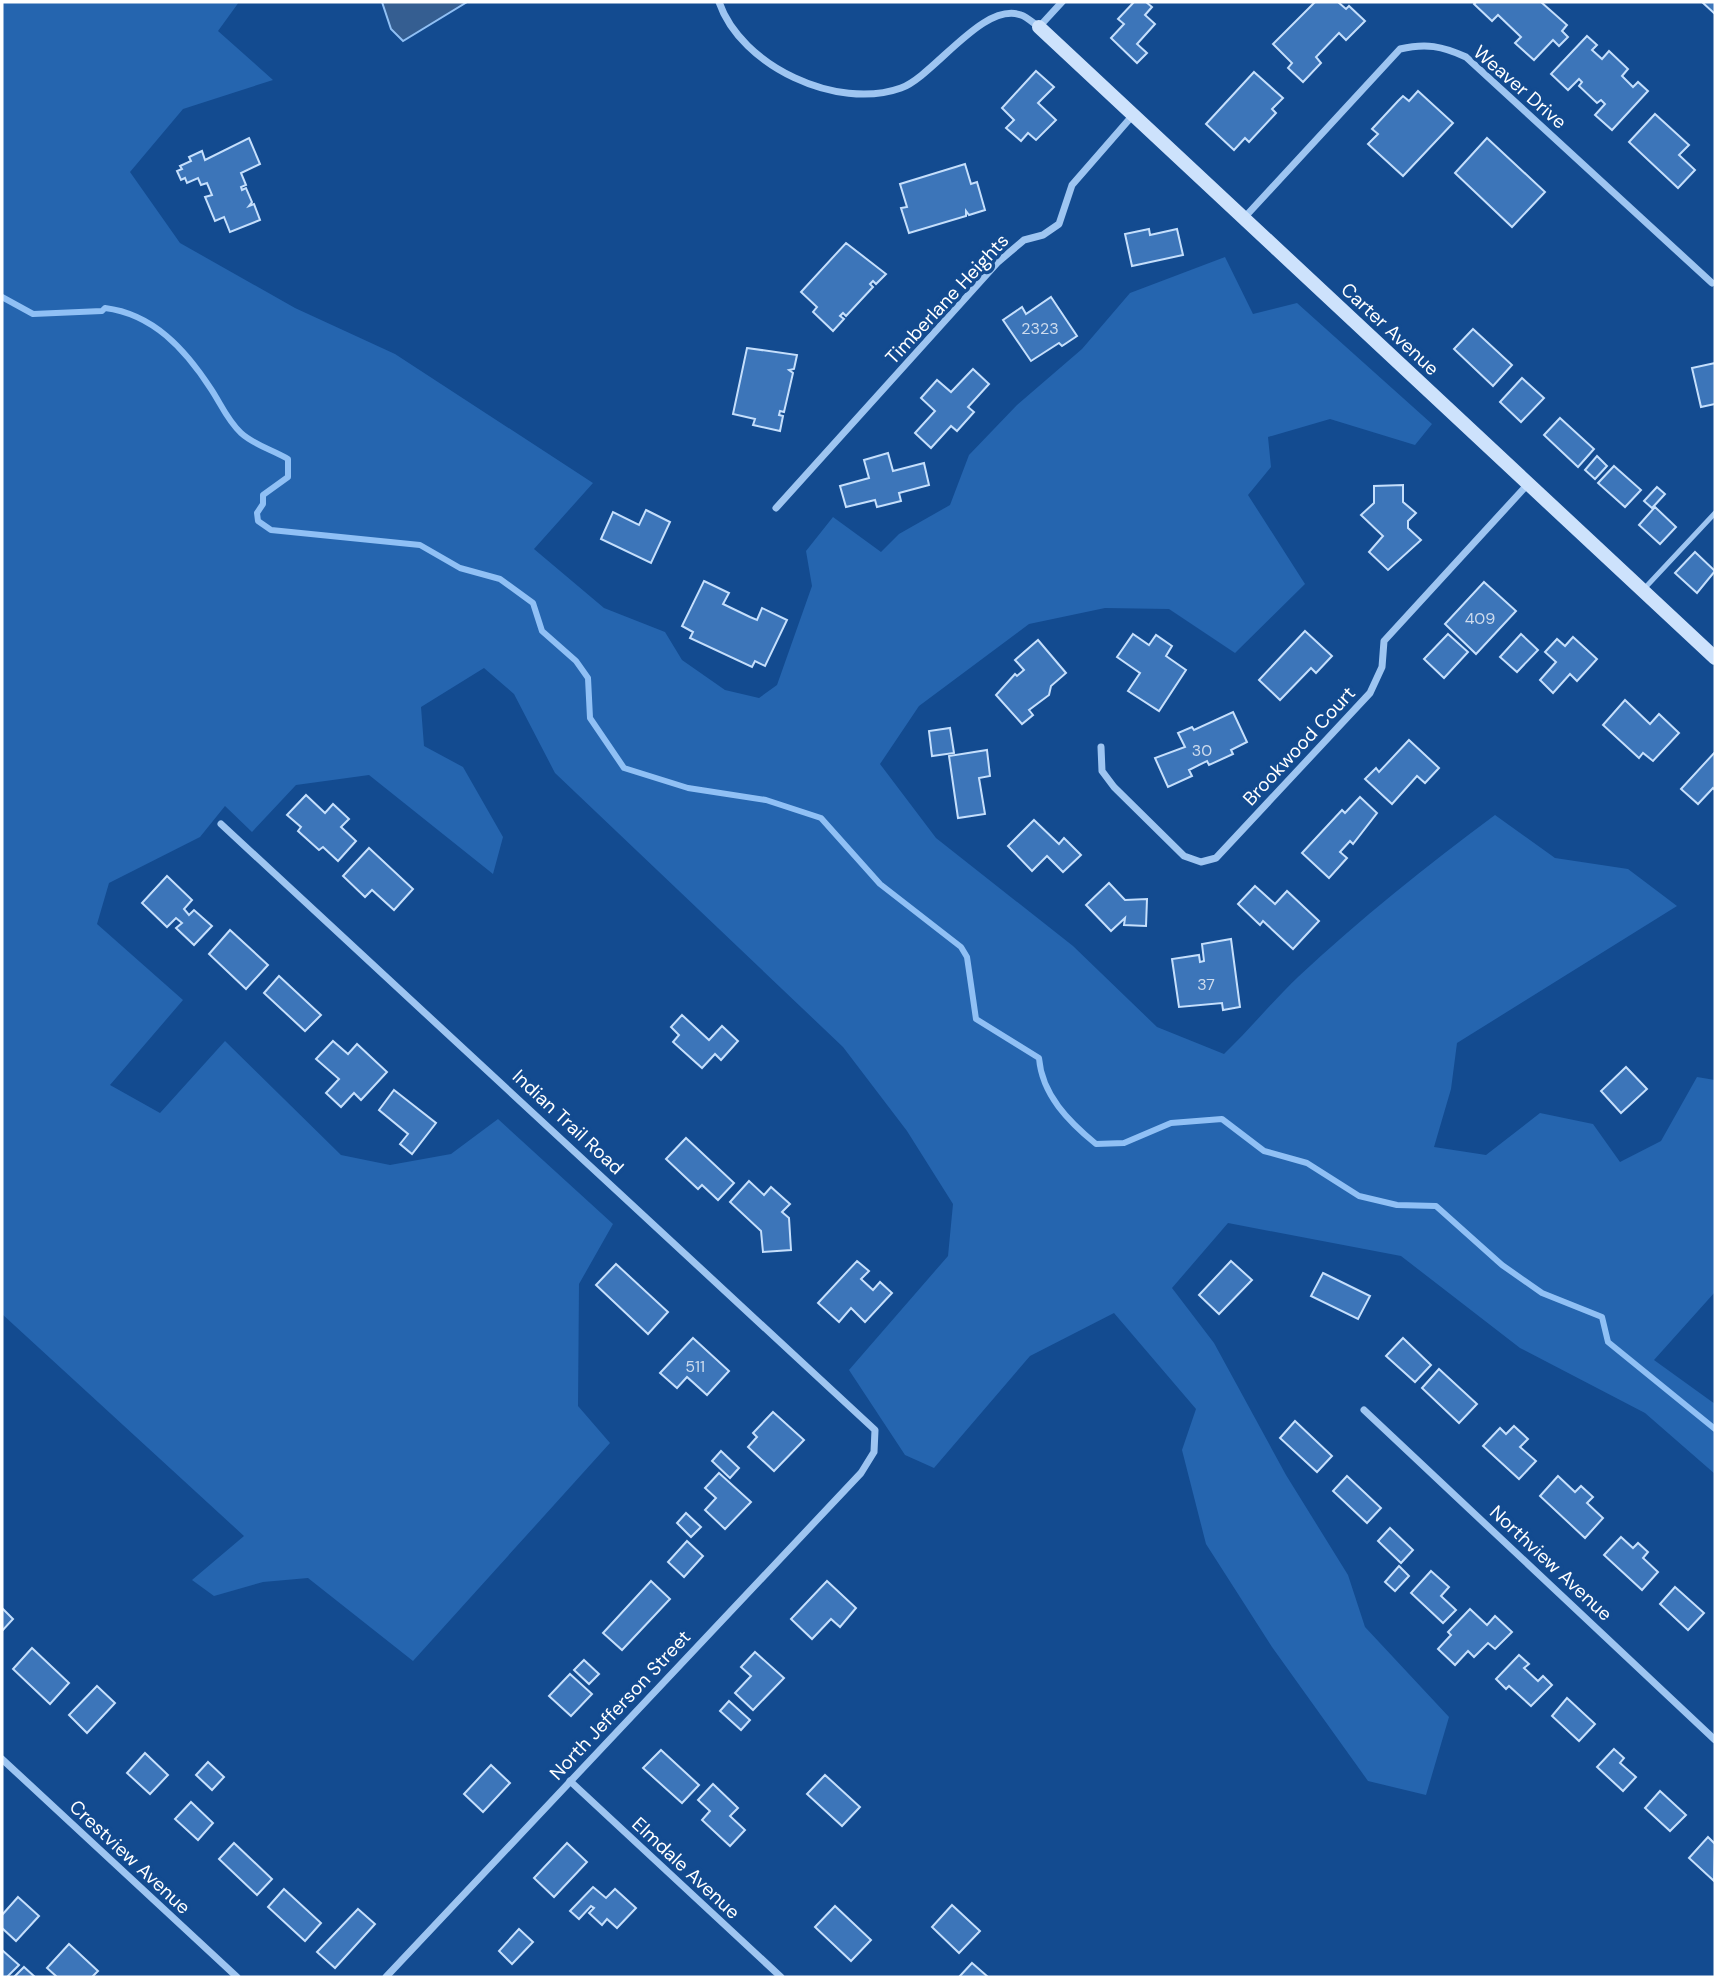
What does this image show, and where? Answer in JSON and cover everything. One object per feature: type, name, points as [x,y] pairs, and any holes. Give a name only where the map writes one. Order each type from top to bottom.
[{"type":"street","points":[[719,2],[738,32],[764,59],[794,78],[835,93],[861,95],[902,88],[964,37],[1006,13],[1021,15],[1039,27],[1062,2]]},
{"type":"street","name":"Carter Avenue","points":[[1039,27],[1715,658]]},
{"type":"street","name":"Weaver Drive","points":[[1244,218],[1400,49],[1421,44],[1442,46],[1466,57],[1712,283]]},
{"type":"street","name":"Timberlane Heights","points":[[776,509],[998,262],[1024,240],[1043,235],[1059,224],[1072,185],[1133,115]]},
{"type":"street","name":"Brookwood Court","points":[[1101,747],[1102,771],[1114,787],[1184,856],[1201,862],[1216,858],[1370,693],[1382,667],[1384,640],[1528,484]]},
{"type":"street","name":"Indian Trail Road","points":[[221,824],[851,1405],[876,1430],[874,1452]]},
{"type":"street","name":"Northview Avenue","points":[[1364,1410],[1715,1740]]},
{"type":"street","name":"North Jefferson Street","points":[[386,1977],[861,1473],[874,1452]]},
{"type":"street","name":"Crestview Avenue","points":[[2,1759],[237,1977]]},
{"type":"street","name":"Elmdale Avenue","points":[[570,1781],[781,1977]]},
{"type":"lane","points":[[1643,590],[1715,513]]},
{"type":"shaded area","points":[[2,2],[239,2],[218,31],[273,80],[183,109],[130,172],[180,243],[295,308],[395,354],[593,483],[534,549],[604,608],[665,632],[682,660],[725,690],[759,698],[777,685],[812,586],[806,551],[833,517],[881,552],[899,534],[950,505],[969,455],[1017,405],[1082,349],[1130,293],[1225,257],[1253,314],[1297,303],[1432,424],[1415,445],[1330,419],[1268,437],[1271,467],[1248,495],[1305,584],[1235,653],[1169,609],[1105,608],[1029,624],[919,706],[880,764],[936,838],[1073,946],[1157,1027],[1224,1054],[1298,977],[1345,934],[1495,815],[1555,858],[1628,869],[1677,906],[1457,1043],[1451,1089],[1434,1147],[1486,1155],[1540,1113],[1593,1124],[1620,1162],[1661,1141],[1697,1077],[1715,1080],[1715,1292],[1654,1360],[1715,1404],[1715,1474],[1645,1413],[1520,1348],[1401,1256],[1228,1223],[1172,1288],[1214,1343],[1286,1475],[1348,1575],[1365,1627],[1449,1717],[1426,1795],[1368,1781],[1272,1647],[1206,1544],[1182,1450],[1196,1409],[1114,1313],[1030,1356],[934,1468],[905,1455],[849,1370],[948,1256],[953,1204],[907,1131],[843,1047],[555,773],[514,694],[484,668],[421,707],[424,746],[463,767],[503,837],[493,874],[369,775],[296,785],[252,832],[225,806],[200,837],[109,883],[97,924],[183,1000],[110,1085],[160,1113],[225,1041],[341,1155],[390,1165],[451,1154],[498,1119],[613,1224],[579,1284],[578,1406],[610,1443],[413,1661],[308,1578],[263,1582],[214,1596],[192,1580],[244,1536],[2,1314]]},
{"type":"shaded area","points":[[382,2],[467,2],[403,41],[391,29]]},
{"type":"building","points":[[1134,2],[1146,2],[1152,7],[1145,15],[1155,24],[1137,44],[1147,53],[1137,63],[1111,38],[1124,24],[1118,19]]},
{"type":"building","points":[[1315,2],[1338,2],[1346,9],[1349,6],[1365,21],[1346,40],[1339,33],[1316,57],[1321,63],[1303,82],[1288,68],[1292,63],[1273,44]]},
{"type":"building","points":[[1541,2],[1567,25],[1562,31],[1568,37],[1559,46],[1553,40],[1534,60],[1515,43],[1521,37],[1498,15],[1492,21],[1474,4]]},
{"type":"building","points":[[1702,2],[1715,2],[1715,14]]},
{"type":"building","points":[[1587,36],[1597,45],[1592,50],[1602,59],[1609,51],[1628,69],[1622,76],[1633,87],[1638,82],[1648,91],[1612,130],[1595,115],[1605,104],[1601,100],[1597,103],[1579,86],[1582,82],[1579,79],[1568,90],[1551,74]]},
{"type":"building","points":[[1036,71],[1054,87],[1038,103],[1056,120],[1036,140],[1028,133],[1021,141],[1006,128],[1014,120],[1002,108]]},
{"type":"building","points":[[1254,72],[1283,98],[1272,109],[1276,113],[1249,142],[1245,138],[1234,150],[1206,124]]},
{"type":"building","points":[[1418,91],[1453,123],[1403,176],[1368,144],[1378,134],[1372,129],[1398,101],[1403,96],[1409,101]]},
{"type":"building","points":[[1655,114],[1689,145],[1679,155],[1695,170],[1678,188],[1629,142]]},
{"type":"building","points":[[249,138],[260,164],[241,173],[246,185],[241,187],[242,190],[246,188],[252,202],[249,206],[254,204],[260,220],[230,232],[224,217],[215,221],[205,197],[212,195],[207,183],[201,185],[198,178],[187,183],[185,178],[181,180],[177,171],[182,169],[180,166],[191,161],[189,157],[202,151],[205,160]]},
{"type":"building","points":[[1487,138],[1545,192],[1512,227],[1455,173]]},
{"type":"building","points":[[965,164],[971,184],[977,182],[985,210],[969,215],[966,211],[966,216],[909,233],[901,208],[907,207],[900,184]]},
{"type":"building","points":[[1149,229],[1150,235],[1177,229],[1183,255],[1132,266],[1125,234]]},
{"type":"building","points":[[846,243],[886,274],[876,284],[873,281],[870,284],[873,287],[846,316],[843,313],[840,316],[844,319],[833,331],[813,312],[817,307],[801,292]]},
{"type":"building","points":[[1051,297],[1077,336],[1062,346],[1059,343],[1031,361],[1003,320],[1022,307],[1026,314]]},
{"type":"building","points":[[1473,329],[1512,365],[1493,386],[1454,349]]},
{"type":"building","points":[[747,348],[797,355],[794,369],[789,370],[793,373],[784,412],[780,411],[779,415],[783,416],[780,431],[753,425],[755,419],[733,414]]},
{"type":"building","points":[[1715,363],[1715,404],[1701,407],[1692,368]]},
{"type":"building","points":[[973,369],[989,384],[968,407],[974,412],[957,431],[951,426],[931,448],[915,433],[935,411],[921,398],[937,380],[951,392]]},
{"type":"building","points":[[1522,378],[1544,398],[1521,422],[1500,402]]},
{"type":"building","points":[[1560,418],[1594,449],[1578,467],[1544,435]]},
{"type":"building","points":[[888,453],[893,471],[924,463],[929,485],[899,493],[901,501],[877,507],[875,500],[846,507],[840,486],[869,478],[864,460]]},
{"type":"building","points":[[1597,456],[1607,466],[1595,479],[1585,470]]},
{"type":"building","points":[[1614,466],[1641,490],[1625,507],[1598,483]]},
{"type":"building","points":[[1403,485],[1403,502],[1416,513],[1408,521],[1408,528],[1421,540],[1388,570],[1369,552],[1383,536],[1361,515],[1374,503],[1374,486]]},
{"type":"building","points":[[1657,487],[1665,494],[1652,508],[1644,501]]},
{"type":"building","points":[[1655,507],[1676,527],[1660,544],[1639,525]]},
{"type":"building","points":[[646,510],[670,522],[651,563],[601,539],[613,512],[639,525]]},
{"type":"building","points":[[1695,552],[1715,571],[1697,593],[1675,573]]},
{"type":"building","points":[[704,581],[729,593],[723,604],[750,617],[757,620],[762,608],[787,620],[765,666],[755,661],[752,667],[690,638],[693,632],[682,626]]},
{"type":"building","points":[[1484,582],[1516,611],[1476,654],[1445,624]]},
{"type":"building","points":[[1305,631],[1332,656],[1316,673],[1311,668],[1280,700],[1259,680]]},
{"type":"building","points":[[1133,634],[1149,645],[1156,635],[1172,646],[1166,656],[1186,670],[1159,711],[1128,691],[1140,673],[1117,657]]},
{"type":"building","points":[[1448,634],[1468,652],[1444,678],[1424,659]]},
{"type":"building","points":[[1521,634],[1538,650],[1517,672],[1500,657]]},
{"type":"building","points":[[1573,637],[1597,659],[1577,681],[1570,674],[1553,693],[1540,680],[1556,662],[1545,652],[1557,639],[1565,646]]},
{"type":"building","points":[[1038,640],[1066,673],[1051,686],[1049,695],[1029,710],[1033,715],[1022,724],[996,695],[1015,674],[1017,676],[1024,670],[1015,660]]},
{"type":"building","points":[[1625,700],[1650,724],[1659,714],[1679,733],[1653,761],[1643,753],[1639,758],[1603,725]]},
{"type":"building","points":[[1233,712],[1247,742],[1231,750],[1233,754],[1209,765],[1207,761],[1189,770],[1192,776],[1168,787],[1155,758],[1185,747],[1178,733],[1192,727],[1194,730]]},
{"type":"building","points":[[950,728],[954,753],[932,756],[929,731]]},
{"type":"building","points":[[1409,740],[1439,768],[1425,783],[1417,776],[1392,804],[1365,779],[1376,768],[1379,772]]},
{"type":"building","points":[[987,750],[990,776],[979,778],[985,814],[958,818],[949,756]]},
{"type":"building","points":[[1715,752],[1715,790],[1713,788],[1698,804],[1681,789]]},
{"type":"building","points":[[306,795],[325,813],[333,804],[349,819],[341,827],[356,841],[338,861],[323,847],[319,850],[298,831],[301,827],[287,815]]},
{"type":"building","points":[[1360,797],[1377,813],[1353,844],[1350,841],[1340,852],[1347,858],[1329,878],[1302,853],[1342,810],[1345,813]]},
{"type":"building","points":[[1034,820],[1059,844],[1064,838],[1081,855],[1063,872],[1047,856],[1032,871],[1008,846]]},
{"type":"building","points":[[369,848],[413,889],[394,910],[372,890],[365,897],[343,876]]},
{"type":"building","points":[[167,876],[192,900],[184,909],[189,915],[194,910],[212,926],[194,945],[176,928],[182,923],[176,918],[167,927],[142,903]]},
{"type":"building","points":[[1109,883],[1125,900],[1147,899],[1146,926],[1124,925],[1125,918],[1111,931],[1086,905]]},
{"type":"building","points":[[1255,886],[1275,904],[1287,891],[1319,921],[1293,949],[1263,921],[1260,925],[1238,904]]},
{"type":"building","points":[[230,930],[268,965],[246,989],[209,954]]},
{"type":"building","points":[[1231,939],[1240,1007],[1223,1010],[1222,1003],[1179,1007],[1172,959],[1199,955],[1200,962],[1204,961],[1202,944]]},
{"type":"building","points":[[279,976],[321,1015],[305,1031],[264,993]]},
{"type":"building","points":[[682,1015],[709,1040],[722,1026],[738,1041],[721,1060],[715,1054],[702,1068],[673,1042],[679,1035],[671,1027]]},
{"type":"building","points":[[333,1041],[348,1054],[357,1044],[387,1072],[361,1100],[354,1093],[341,1107],[326,1093],[339,1079],[316,1059]]},
{"type":"building","points":[[1626,1067],[1647,1089],[1621,1113],[1601,1091]]},
{"type":"building","points":[[394,1090],[436,1123],[412,1154],[400,1144],[408,1134],[379,1110]]},
{"type":"building","points":[[686,1138],[734,1183],[718,1200],[702,1185],[698,1189],[666,1159]]},
{"type":"building","points":[[749,1181],[764,1195],[771,1187],[790,1204],[782,1212],[789,1218],[791,1250],[763,1252],[761,1231],[730,1202]]},
{"type":"building","points":[[857,1261],[869,1271],[861,1279],[873,1290],[880,1282],[892,1293],[865,1322],[851,1308],[839,1322],[818,1303]]},
{"type":"building","points":[[1231,1261],[1252,1280],[1219,1314],[1199,1295]]},
{"type":"building","points":[[616,1264],[668,1312],[648,1334],[596,1285]]},
{"type":"building","points":[[1323,1273],[1370,1296],[1358,1319],[1311,1296]]},
{"type":"building","points":[[693,1338],[729,1371],[707,1395],[687,1377],[677,1388],[660,1373]]},
{"type":"building","points":[[1403,1338],[1431,1365],[1415,1382],[1386,1356]]},
{"type":"building","points":[[1439,1369],[1477,1404],[1459,1423],[1422,1388]]},
{"type":"building","points":[[773,1412],[804,1440],[774,1471],[748,1447],[757,1437],[753,1433]]},
{"type":"building","points":[[1295,1421],[1332,1456],[1317,1472],[1280,1438]]},
{"type":"building","points":[[1514,1426],[1528,1439],[1520,1447],[1536,1461],[1519,1479],[1483,1446],[1500,1428],[1506,1434]]},
{"type":"building","points":[[721,1451],[739,1468],[730,1478],[712,1461]]},
{"type":"building","points":[[719,1473],[751,1502],[725,1529],[705,1510],[716,1498],[705,1488]]},
{"type":"building","points":[[1347,1476],[1381,1508],[1367,1523],[1333,1491]]},
{"type":"building","points":[[1558,1476],[1575,1492],[1581,1486],[1593,1497],[1587,1503],[1603,1518],[1585,1538],[1540,1496]]},
{"type":"building","points":[[686,1513],[701,1527],[691,1537],[677,1523]]},
{"type":"building","points":[[1390,1528],[1413,1550],[1401,1563],[1378,1541]]},
{"type":"building","points":[[1621,1537],[1633,1548],[1638,1543],[1648,1552],[1643,1558],[1658,1572],[1642,1590],[1604,1555]]},
{"type":"building","points":[[687,1541],[703,1556],[684,1577],[668,1562]]},
{"type":"building","points":[[1399,1566],[1409,1576],[1395,1591],[1385,1582]]},
{"type":"building","points":[[1431,1571],[1449,1587],[1441,1596],[1456,1610],[1443,1623],[1411,1593]]},
{"type":"building","points":[[651,1581],[670,1599],[622,1650],[603,1633]]},
{"type":"building","points":[[827,1581],[856,1608],[840,1627],[831,1619],[812,1639],[791,1619]]},
{"type":"building","points":[[1675,1587],[1704,1613],[1688,1630],[1660,1604]]},
{"type":"building","points":[[2,1608],[13,1619],[2,1631]]},
{"type":"building","points":[[1470,1609],[1487,1625],[1495,1616],[1512,1632],[1495,1649],[1488,1643],[1474,1657],[1468,1651],[1455,1665],[1438,1649],[1451,1635],[1448,1632]]},
{"type":"building","points":[[32,1648],[69,1683],[50,1704],[13,1669]]},
{"type":"building","points":[[755,1652],[784,1678],[753,1710],[735,1693],[751,1676],[741,1667]]},
{"type":"building","points":[[1519,1655],[1529,1664],[1524,1668],[1538,1681],[1543,1676],[1552,1685],[1531,1706],[1509,1686],[1506,1689],[1496,1679]]},
{"type":"building","points":[[584,1660],[599,1674],[589,1684],[574,1670]]},
{"type":"building","points":[[570,1674],[592,1694],[571,1716],[549,1696]]},
{"type":"building","points":[[97,1686],[115,1703],[87,1733],[69,1715]]},
{"type":"building","points":[[1567,1698],[1595,1724],[1579,1741],[1552,1716]]},
{"type":"building","points":[[729,1701],[750,1720],[741,1730],[720,1711]]},
{"type":"building","points":[[1614,1749],[1624,1758],[1620,1763],[1636,1777],[1623,1791],[1597,1767]]},
{"type":"building","points":[[661,1750],[699,1785],[682,1803],[643,1768]]},
{"type":"building","points":[[145,1753],[168,1775],[150,1794],[127,1773]]},
{"type":"building","points":[[208,1762],[224,1777],[212,1790],[196,1775]]},
{"type":"building","points":[[491,1765],[510,1783],[483,1812],[464,1794]]},
{"type":"building","points":[[825,1775],[860,1807],[842,1826],[807,1794]]},
{"type":"building","points":[[713,1784],[738,1808],[730,1816],[745,1830],[730,1846],[702,1820],[710,1811],[698,1800]]},
{"type":"building","points":[[1660,1791],[1686,1815],[1670,1831],[1645,1808]]},
{"type":"building","points":[[191,1802],[213,1823],[198,1840],[175,1819]]},
{"type":"building","points":[[1708,1837],[1715,1844],[1714,1881],[1689,1858]]},
{"type":"building","points":[[234,1843],[272,1879],[257,1895],[219,1859]]},
{"type":"building","points":[[567,1843],[587,1862],[554,1897],[534,1878]]},
{"type":"building","points":[[593,1887],[606,1898],[615,1889],[636,1908],[617,1928],[607,1919],[602,1925],[589,1913],[594,1908],[591,1906],[579,1919],[570,1911]]},
{"type":"building","points":[[284,1889],[321,1923],[305,1941],[268,1907]]},
{"type":"building","points":[[18,1897],[39,1916],[16,1941],[2,1928],[2,1915]]},
{"type":"building","points":[[952,1905],[980,1931],[959,1953],[932,1927]]},
{"type":"building","points":[[835,1906],[871,1940],[851,1961],[815,1927]]},
{"type":"building","points":[[358,1909],[375,1924],[335,1968],[317,1952]]},
{"type":"building","points":[[519,1929],[533,1942],[512,1964],[499,1951]]},
{"type":"building","points":[[69,1944],[98,1971],[92,1977],[57,1977],[47,1968]]},
{"type":"building","points":[[2,1950],[19,1965],[7,1977],[2,1977]]},
{"type":"building","points":[[972,1963],[988,1977],[959,1977]]},
{"type":"building","points":[[24,1967],[35,1977],[14,1977]]},
{"type":"waterway","points":[[2,297],[33,314],[102,311],[105,308],[122,312],[153,326],[179,347],[236,428],[252,441],[288,459],[288,477],[263,495],[263,504],[257,513],[258,521],[271,530],[420,545],[460,568],[500,579],[533,603],[542,631],[576,661],[588,678],[590,718],[624,768],[688,788],[766,800],[821,818],[880,884],[961,947],[967,957],[976,1019],[1039,1058],[1045,1084],[1058,1107],[1096,1144],[1124,1143],[1171,1123],[1222,1119],[1264,1151],[1307,1163],[1359,1196],[1397,1205],[1436,1206],[1502,1265],[1542,1293],[1602,1317],[1608,1342],[1715,1429]]}]
